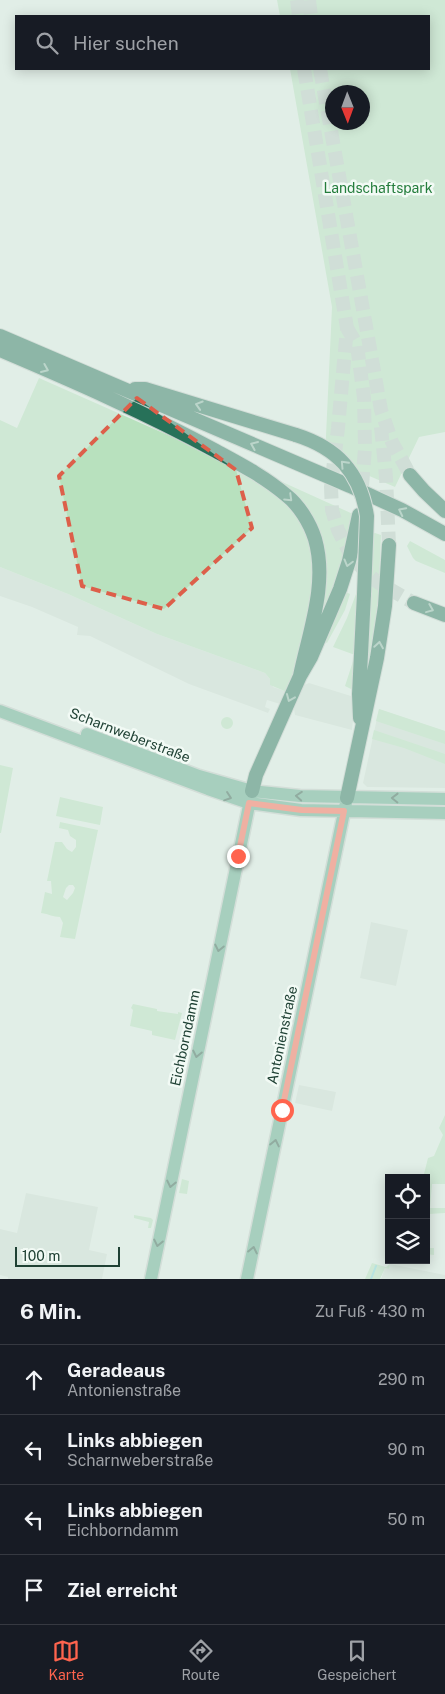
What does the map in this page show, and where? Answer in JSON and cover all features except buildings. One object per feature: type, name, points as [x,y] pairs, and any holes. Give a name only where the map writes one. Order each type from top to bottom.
[{"type":"highway","points":[[0,336],[350,486],[402,510],[445,534]]},
{"type":"highway","points":[[0,350],[172,427],[265,479],[288,496],[310,525],[318,551],[320,567],[316,604],[300,676]]},
{"type":"highway","points":[[122,389],[145,389],[296,435],[321,445],[333,453],[348,468],[358,482],[365,503],[366,516],[359,694],[360,734]]},
{"type":"highway","points":[[410,475],[445,511]]},
{"type":"highway","points":[[250,797],[255,779],[300,676],[312,657],[340,589],[349,562],[360,516]]},
{"type":"highway","points":[[346,804],[360,734],[371,693],[383,625],[389,545]]},
{"type":"highway","points":[[414,603],[445,616]]},
{"type":"main road","name":"Scharnweberstraße","points":[[0,702],[199,776],[250,797]]},
{"type":"main road","name":"Scharnweberstraße","points":[[0,711],[208,790],[250,797],[300,796],[346,804],[445,813]]},
{"type":"main road","name":"Eichborndamm","points":[[151,1279],[250,797]]},
{"type":"main road","name":"Scharnweberstraße","points":[[346,804],[445,799]]},
{"type":"main road","name":"Antonienstraße","points":[[247,1279],[346,804]]},
{"type":"highlighted area","points":[[137,398],[236,470],[252,528],[164,609],[82,586],[59,476]]},
{"type":"shaded area","points":[[0,567],[68,594],[157,634],[265,673],[273,687],[285,691],[280,704],[267,700],[265,707],[270,709],[268,713],[189,684],[90,636],[77,635],[78,627],[32,607],[0,596]]},
{"type":"shaded area","points":[[309,683],[351,696],[355,701],[352,730],[295,715],[294,709],[299,696],[304,685]]},
{"type":"shaded area","points":[[379,709],[445,731],[445,788],[367,787],[363,783]]},
{"type":"shaded area","points":[[371,922],[408,930],[396,986],[360,978]]},
{"type":"shaded area","points":[[299,1085],[336,1092],[332,1111],[295,1103]]},
{"type":"shaded area","points":[[26,1193],[98,1207],[89,1250],[107,1254],[102,1279],[8,1279],[8,1277],[0,1275],[0,1229],[17,1233]]},
{"type":"shaded area","points":[[390,1264],[445,1275],[445,1279],[381,1279],[385,1268],[389,1269]]},
{"type":"green space","name":"Landschaftspark","points":[[277,0],[445,0],[445,432],[419,437],[395,487],[325,457],[332,307],[290,70],[430,70],[430,15],[280,15]]},
{"type":"green space","points":[[39,378],[170,436],[262,484],[291,505],[304,528],[313,551],[313,590],[296,666],[287,692],[270,685],[270,679],[265,673],[157,634],[68,594],[0,567],[0,420],[17,428]]},
{"type":"green space","points":[[269,476],[353,514],[346,547],[336,579],[313,642],[324,556]]},
{"type":"green space","points":[[372,534],[381,535],[377,628],[365,682]]},
{"type":"green space","points":[[410,541],[445,560],[445,573],[416,561],[407,546]]},
{"type":"green space","points":[[346,592],[350,594],[345,610],[327,643],[325,642]]},
{"type":"green space","points":[[356,594],[360,595],[355,687],[351,689],[345,686],[355,655],[333,647]]},
{"type":"green space","points":[[379,709],[445,731],[445,744],[376,721]]},
{"type":"green space","points":[[225,717],[229,717],[233,723],[229,729],[225,729],[221,725],[221,721]]},
{"type":"green space","points":[[374,730],[445,754],[445,764],[404,748],[372,739]]},
{"type":"green space","points":[[0,765],[13,768],[1,833],[0,833]]},
{"type":"green space","points":[[60,797],[103,807],[100,825],[56,816]]},
{"type":"green space","points":[[363,803],[445,805],[445,808],[363,807]]},
{"type":"green space","points":[[60,822],[98,830],[75,939],[60,937],[63,923],[60,917],[41,913],[45,892],[52,894],[51,881],[47,881],[55,842],[62,842],[72,852],[76,847],[76,840],[70,836],[68,830],[59,828]],"holes":[[[69,885],[73,885],[75,888],[67,900],[63,897],[66,888]]]},
{"type":"green space","points":[[133,1004],[157,1009],[157,1011],[182,1013],[175,1040],[152,1035],[152,1031],[130,1026]]},
{"type":"green space","points":[[445,1115],[445,1184],[432,1184],[430,1208],[430,1174],[424,1174],[428,1158],[434,1156],[443,1135],[439,1128]]},
{"type":"green space","points":[[182,1179],[189,1181],[187,1194],[179,1193]]},
{"type":"green space","points":[[430,1208],[445,1208],[445,1213],[430,1214]]},
{"type":"green space","points":[[134,1215],[151,1218],[153,1220],[151,1228],[148,1228],[149,1222],[134,1218]]},
{"type":"green space","points":[[430,1248],[434,1248],[434,1255],[430,1254]]},
{"type":"green space","points":[[372,1263],[386,1267],[390,1264],[389,1269],[385,1268],[380,1279],[365,1279]]},
{"type":"waterway","points":[[371,1279],[376,1266]]},
{"type":"tunnel","points":[[297,0],[299,15]]},
{"type":"tunnel","points":[[309,0],[311,15]]},
{"type":"tunnel","points":[[304,70],[347,328],[331,487],[332,510],[338,530],[348,550],[366,573],[379,583],[414,603]]},
{"type":"tunnel","points":[[320,70],[381,410],[392,442],[410,475]]},
{"type":"tunnel","points":[[347,328],[357,345],[364,398],[365,448],[361,499]]},
{"type":"tunnel","points":[[381,427],[386,477],[389,545]]},
{"type":"route","points":[[238,856],[249,803],[302,810],[344,811],[282,1110]]}]
